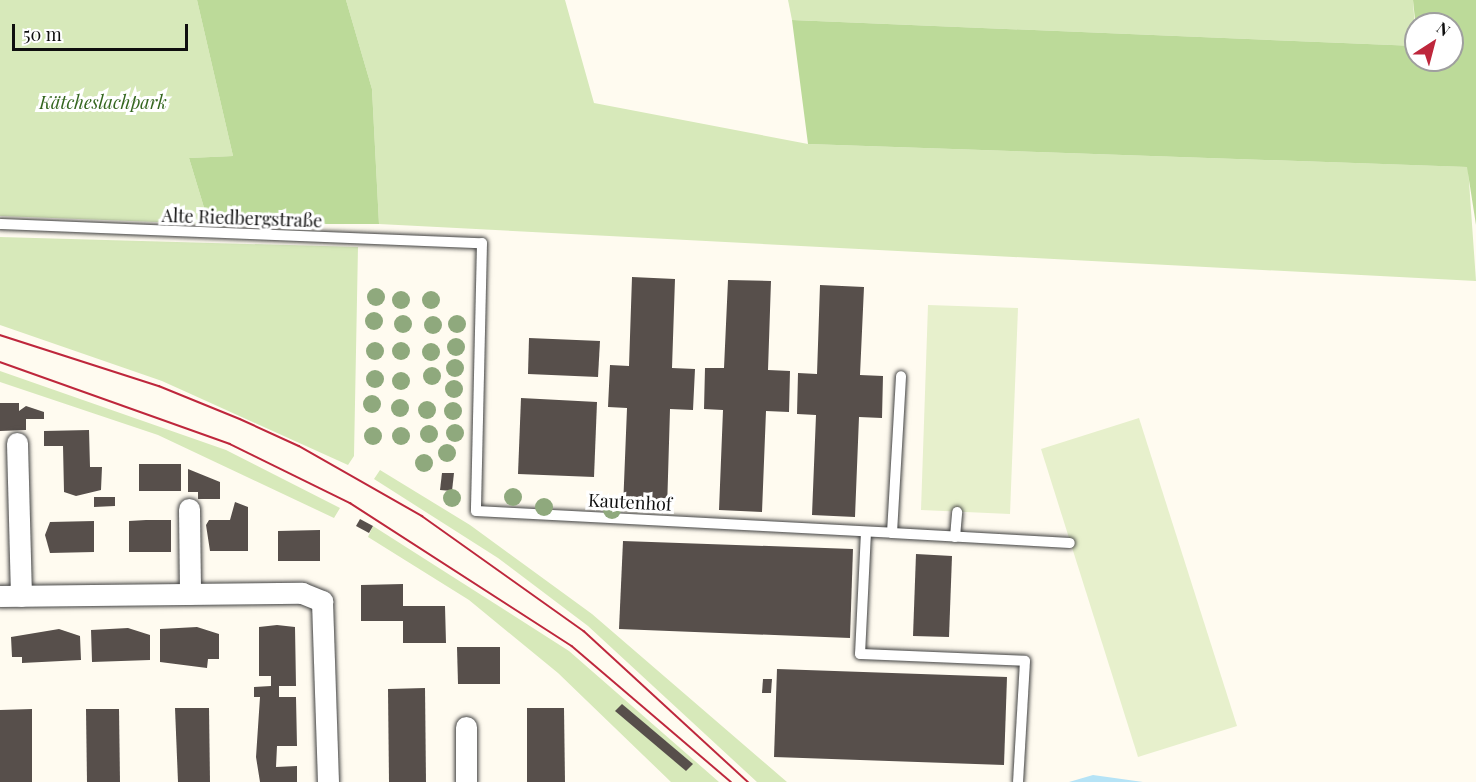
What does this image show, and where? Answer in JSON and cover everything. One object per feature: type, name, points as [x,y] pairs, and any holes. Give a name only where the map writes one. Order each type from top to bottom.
[{"type":"street","points":[[17,443],[10,596],[302,593],[322,601],[328,782]]},
{"type":"street","points":[[189,508],[190,594]]},
{"type":"street","points":[[466,727],[466,782]]},
{"type":"lane","name":"Alte Riedbergstraße","points":[[0,224],[482,243]]},
{"type":"lane","name":"Kautenhof","points":[[482,243],[476,511],[1070,543]]},
{"type":"lane","points":[[892,533],[901,376]]},
{"type":"lane","points":[[955,537],[957,512]]},
{"type":"lane","points":[[866,532],[860,654],[1025,661],[1018,782]]},
{"type":"green space","name":"Kätcheslachpark","points":[[0,0],[197,0],[233,156],[189,158],[209,224],[0,216]]},
{"type":"green space","points":[[197,0],[346,0],[372,89],[379,224],[209,224],[189,158],[233,156]]},
{"type":"green space","points":[[346,0],[565,0],[594,103],[808,144],[1468,167],[1476,281],[379,224],[372,89]]},
{"type":"green space","points":[[788,0],[1413,0],[1414,12],[1404,12],[1404,46],[792,20]]},
{"type":"green space","points":[[1413,0],[1476,0],[1476,225],[1467,167],[808,144],[792,20],[1404,46],[1404,72],[1464,72],[1464,12],[1414,12]]},
{"type":"green space","points":[[0,237],[358,247],[354,456],[348,465],[162,381],[0,325]]},
{"type":"green space","points":[[928,305],[1018,308],[1010,514],[921,510]]},
{"type":"green space","points":[[0,371],[226,450],[340,508],[334,518],[158,435],[0,382]]},
{"type":"green space","points":[[1139,418],[1237,726],[1138,757],[1041,449]]},
{"type":"green space","points":[[380,470],[470,525],[592,614],[787,782],[757,782],[588,626],[498,558],[374,479]]},
{"type":"green space","points":[[373,526],[569,651],[719,782],[671,782],[558,673],[469,600],[368,537]]},
{"type":"water","points":[[1093,775],[1143,782],[1069,782]]},
{"type":"building","points":[[632,277],[675,279],[672,368],[695,369],[693,410],[670,409],[667,510],[623,508],[627,408],[608,407],[610,365],[629,366]]},
{"type":"building","points":[[728,280],[771,281],[768,370],[790,371],[789,412],[766,411],[762,512],[719,510],[723,410],[704,409],[705,368],[724,368]]},
{"type":"building","points":[[820,285],[864,287],[860,375],[883,376],[882,418],[859,417],[855,517],[812,515],[816,415],[797,414],[798,373],[817,374]]},
{"type":"building","points":[[529,338],[600,341],[598,377],[528,374]]},
{"type":"building","points":[[521,398],[597,402],[594,477],[518,474]]},
{"type":"building","points":[[0,403],[19,403],[19,411],[26,406],[44,412],[44,419],[26,419],[26,430],[0,431]]},
{"type":"building","points":[[89,430],[90,467],[102,467],[101,490],[76,496],[64,492],[63,446],[44,446],[44,431]]},
{"type":"building","points":[[139,464],[181,464],[181,491],[139,491]]},
{"type":"building","points":[[188,469],[220,482],[220,499],[198,499],[198,492],[188,492]]},
{"type":"building","points":[[442,473],[454,473],[452,491],[440,490]]},
{"type":"building","points":[[94,497],[115,497],[115,506],[94,507]]},
{"type":"building","points":[[235,502],[248,507],[248,551],[210,551],[206,525],[209,520],[230,520]]},
{"type":"building","points":[[360,519],[373,526],[369,533],[356,526]]},
{"type":"building","points":[[171,520],[171,552],[129,552],[129,521]]},
{"type":"building","points":[[94,521],[94,552],[50,553],[45,535],[50,522]]},
{"type":"building","points":[[320,530],[320,561],[278,561],[278,531]]},
{"type":"building","points":[[623,541],[853,549],[850,638],[619,629]]},
{"type":"building","points":[[916,554],[952,556],[949,637],[913,636]]},
{"type":"building","points":[[403,584],[403,606],[445,606],[446,643],[403,643],[403,621],[361,621],[361,585]]},
{"type":"building","points":[[277,625],[295,627],[296,686],[279,686],[279,697],[296,697],[297,746],[277,746],[276,767],[297,766],[297,782],[260,782],[256,757],[260,697],[254,697],[254,687],[271,686],[271,676],[259,676],[259,627]]},
{"type":"building","points":[[197,627],[219,634],[219,659],[208,659],[207,668],[160,662],[160,629]]},
{"type":"building","points":[[128,628],[150,635],[150,660],[92,662],[91,630]]},
{"type":"building","points":[[59,629],[80,636],[81,660],[22,663],[22,657],[12,657],[11,637]]},
{"type":"building","points":[[457,647],[500,647],[500,684],[458,684]]},
{"type":"building","points":[[777,669],[1007,677],[1004,765],[774,757]]},
{"type":"building","points":[[763,679],[772,679],[771,693],[762,693]]},
{"type":"building","points":[[425,688],[426,782],[389,782],[388,689]]},
{"type":"building","points":[[622,704],[693,764],[686,771],[615,711]]},
{"type":"building","points":[[175,708],[209,708],[210,782],[178,782]]},
{"type":"building","points":[[527,708],[564,708],[565,782],[527,782]]},
{"type":"building","points":[[32,709],[32,782],[0,782],[0,710]]},
{"type":"building","points":[[86,709],[119,709],[120,782],[87,782]]},
{"type":"tram line","points":[[0,335],[159,386],[240,419],[299,446],[422,516],[584,631],[748,782]]},
{"type":"tram line","points":[[0,362],[230,444],[350,503],[572,646],[731,782]]}]
